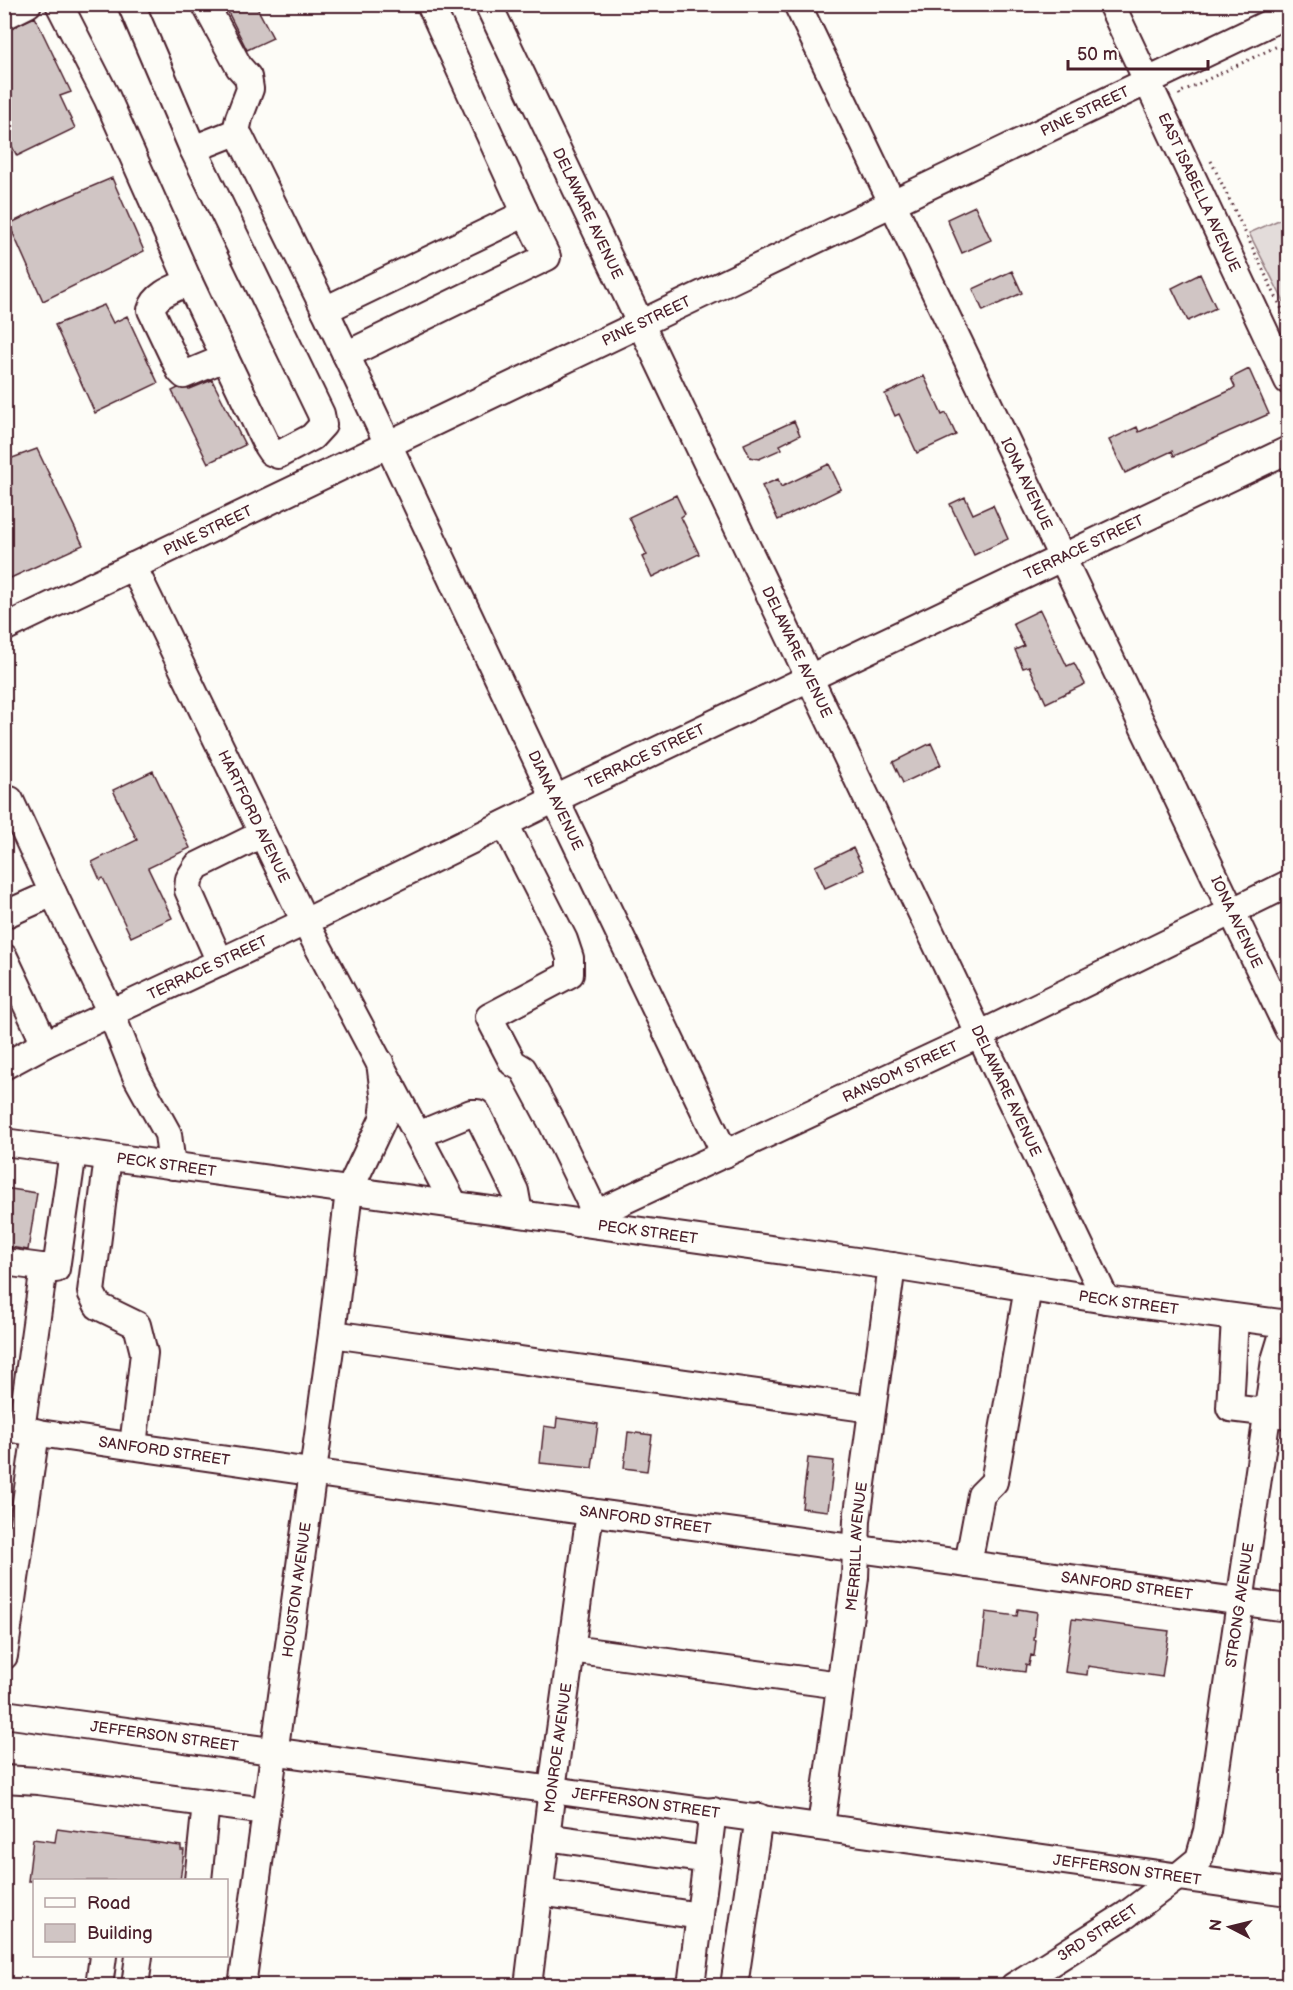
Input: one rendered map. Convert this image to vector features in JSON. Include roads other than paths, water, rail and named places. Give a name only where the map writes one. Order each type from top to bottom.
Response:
[{"type":"street","points":[[4,16],[28,4]]},
{"type":"street","points":[[59,4],[107,98],[225,358],[271,452],[278,455],[312,437],[323,425],[321,414],[193,149],[131,4]]},
{"type":"street","points":[[193,149],[236,132],[250,89],[248,77],[239,67],[205,4]]},
{"type":"street","points":[[346,355],[547,257],[430,4]]},
{"type":"street","name":"DELAWARE AVENUE","points":[[488,4],[1106,1300]]},
{"type":"street","name":"IONA AVENUE","points":[[797,4],[1288,1029]]},
{"type":"street","name":"EAST ISABELLA AVENUE","points":[[1111,4],[1288,381]]},
{"type":"street","name":"PINE STREET","points":[[4,628],[1288,14]]},
{"type":"street","name":"DIANA AVENUE","points":[[236,132],[325,310],[725,1154]]},
{"type":"street","points":[[325,310],[513,220],[524,210]]},
{"type":"street","points":[[189,282],[157,298],[151,310],[184,375],[225,358]]},
{"type":"street","name":"TERRACE STREET","points":[[4,1066],[45,1044],[305,922],[555,799],[1288,450]]},
{"type":"street","name":"HARTFORD AVENUE","points":[[133,566],[305,922],[454,1204]]},
{"type":"street","points":[[10,800],[52,893],[111,1013],[136,1076],[168,1134],[172,1166]]},
{"type":"street","points":[[505,824],[564,940],[570,958],[570,974],[489,1017],[513,1063],[523,1069],[553,1125],[586,1218]]},
{"type":"street","points":[[220,962],[188,891],[189,879],[197,866],[262,834]]},
{"type":"street","name":"RANSOM STREET","points":[[586,1218],[981,1034],[1288,884]]},
{"type":"street","points":[[4,915],[52,893]]},
{"type":"street","points":[[4,957],[45,1044]]},
{"type":"street","name":"HARTFORD AVENUE","points":[[349,1191],[383,1119],[385,1102],[380,1062]]},
{"type":"street","points":[[418,1135],[471,1113],[477,1113],[515,1191],[519,1213]]},
{"type":"street","name":"PECK STREET","points":[[4,1142],[349,1191],[519,1213],[586,1218],[1106,1300],[1288,1324]]},
{"type":"street","points":[[4,1656],[20,1430],[74,1152]]},
{"type":"street","points":[[108,1157],[91,1292],[98,1306],[137,1325],[144,1353],[133,1446]]},
{"type":"street","name":"HOUSTON AVENUE","points":[[242,1986],[332,1335],[349,1191]]},
{"type":"street","points":[[4,1262],[50,1268]]},
{"type":"street","name":"MERRILL AVENUE","points":[[821,1826],[855,1578],[857,1520],[892,1266]]},
{"type":"street","points":[[968,1563],[981,1495],[994,1482],[1028,1288]]},
{"type":"street","points":[[1234,1318],[1230,1408],[1278,1414]]},
{"type":"street","name":"STRONG AVENUE","points":[[1177,1877],[1199,1859],[1207,1831],[1241,1601],[1278,1414],[1275,1360],[1288,1324]]},
{"type":"street","points":[[332,1335],[872,1409]]},
{"type":"street","name":"SANFORD STREET","points":[[20,1430],[590,1512],[1288,1608]]},
{"type":"street","name":"MONROE AVENUE","points":[[528,1986],[590,1512]]},
{"type":"street","points":[[571,1649],[840,1685]]},
{"type":"street","name":"JEFFERSON STREET","points":[[4,1713],[1288,1892]]},
{"type":"street","points":[[4,1779],[38,1781],[266,1811]]},
{"type":"street","points":[[198,1879],[206,1803]]},
{"type":"street","points":[[691,1986],[714,1811]]},
{"type":"street","points":[[734,1986],[759,1817]]},
{"type":"street","points":[[546,1837],[708,1860]]},
{"type":"street","name":"3RD STREET","points":[[1014,1986],[1126,1915],[1177,1877]]},
{"type":"street","points":[[540,1892],[700,1916]]},
{"type":"street","points":[[99,1986],[103,1957]]},
{"type":"street","points":[[135,1986],[140,1957]]}]
